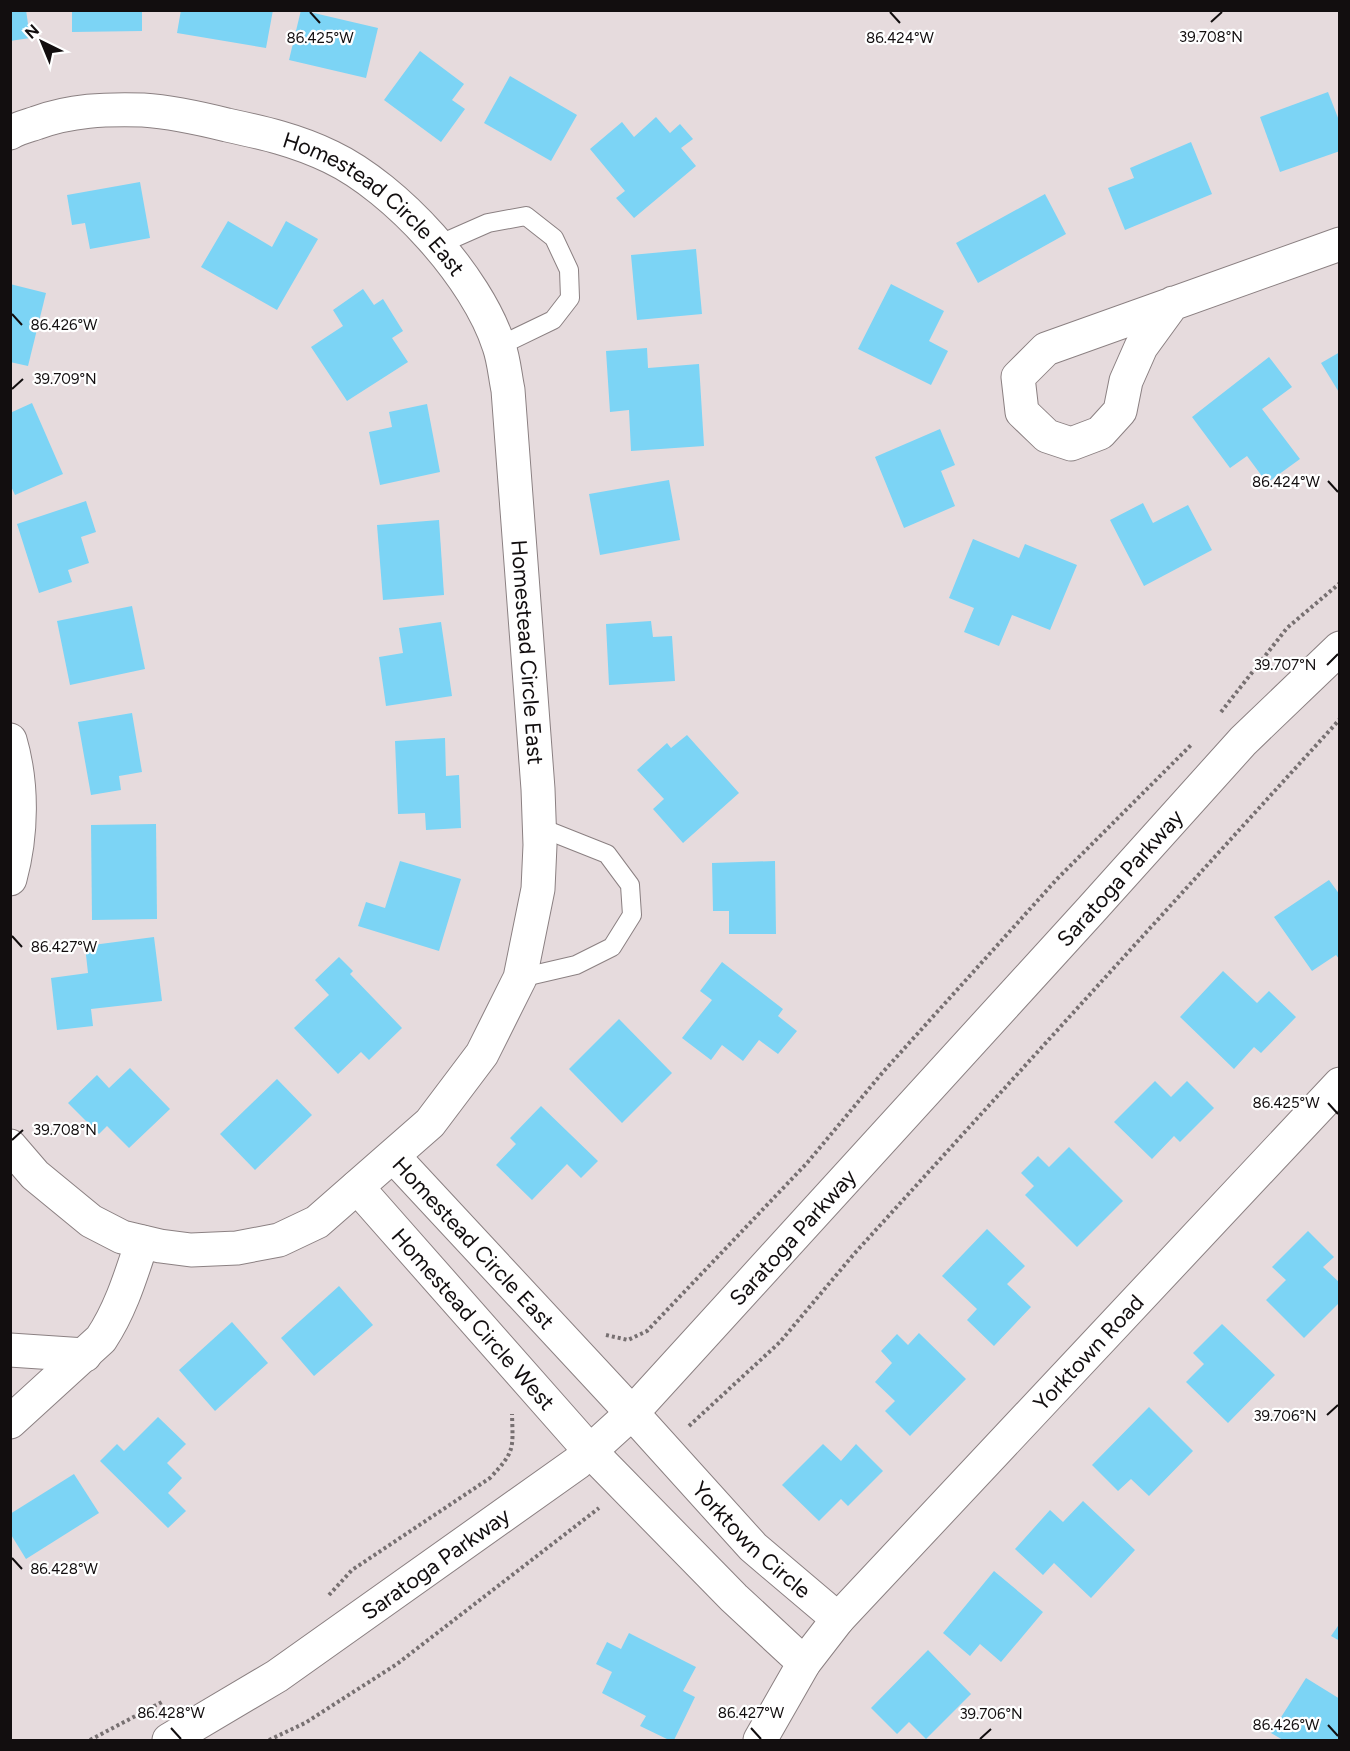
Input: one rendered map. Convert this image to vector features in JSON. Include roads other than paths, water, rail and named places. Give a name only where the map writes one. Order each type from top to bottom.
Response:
[{"type":"street","name":"Homestead Circle East","points":[[10,133],[58,115],[105,109],[168,111],[286,138],[332,158],[366,177],[396,202],[455,265],[480,304],[499,346],[508,390],[538,789],[538,890],[520,978],[482,1054],[430,1124],[394,1157],[632,1413]]},
{"type":"street","points":[[1173,303],[1141,347],[1126,381],[1120,411],[1100,433],[1071,444],[1047,436],[1022,412],[1018,377],[1046,349],[1173,303],[1340,244]]},
{"type":"street","name":"Saratoga Parkway","points":[[170,1740],[277,1676],[577,1463],[632,1413],[1243,741],[1340,648]]},
{"type":"street","points":[[10,740],[18,785],[19,828],[10,879]]},
{"type":"street","name":"Yorktown Road","points":[[838,1619],[1340,1084]]},
{"type":"street","points":[[10,1146],[35,1175],[91,1221],[122,1237],[160,1246],[191,1250],[237,1248],[279,1240],[317,1222],[394,1157]]},
{"type":"street","name":"Homestead Circle West","points":[[357,1187],[590,1451]]},
{"type":"street","points":[[10,1422],[101,1339],[122,1301],[142,1242]]},
{"type":"street","points":[[10,1350],[85,1355]]},
{"type":"street","name":"Yorktown Circle","points":[[632,1413],[753,1547],[838,1619]]},
{"type":"street","points":[[590,1451],[734,1598],[804,1663]]},
{"type":"street","points":[[760,1740],[804,1663],[838,1619]]},
{"type":"lane","points":[[438,245],[488,223],[526,216],[554,238],[569,270],[570,298],[553,320],[499,346]]},
{"type":"lane","points":[[520,978],[576,965],[612,946],[632,915],[630,885],[607,854],[539,827]]}]
